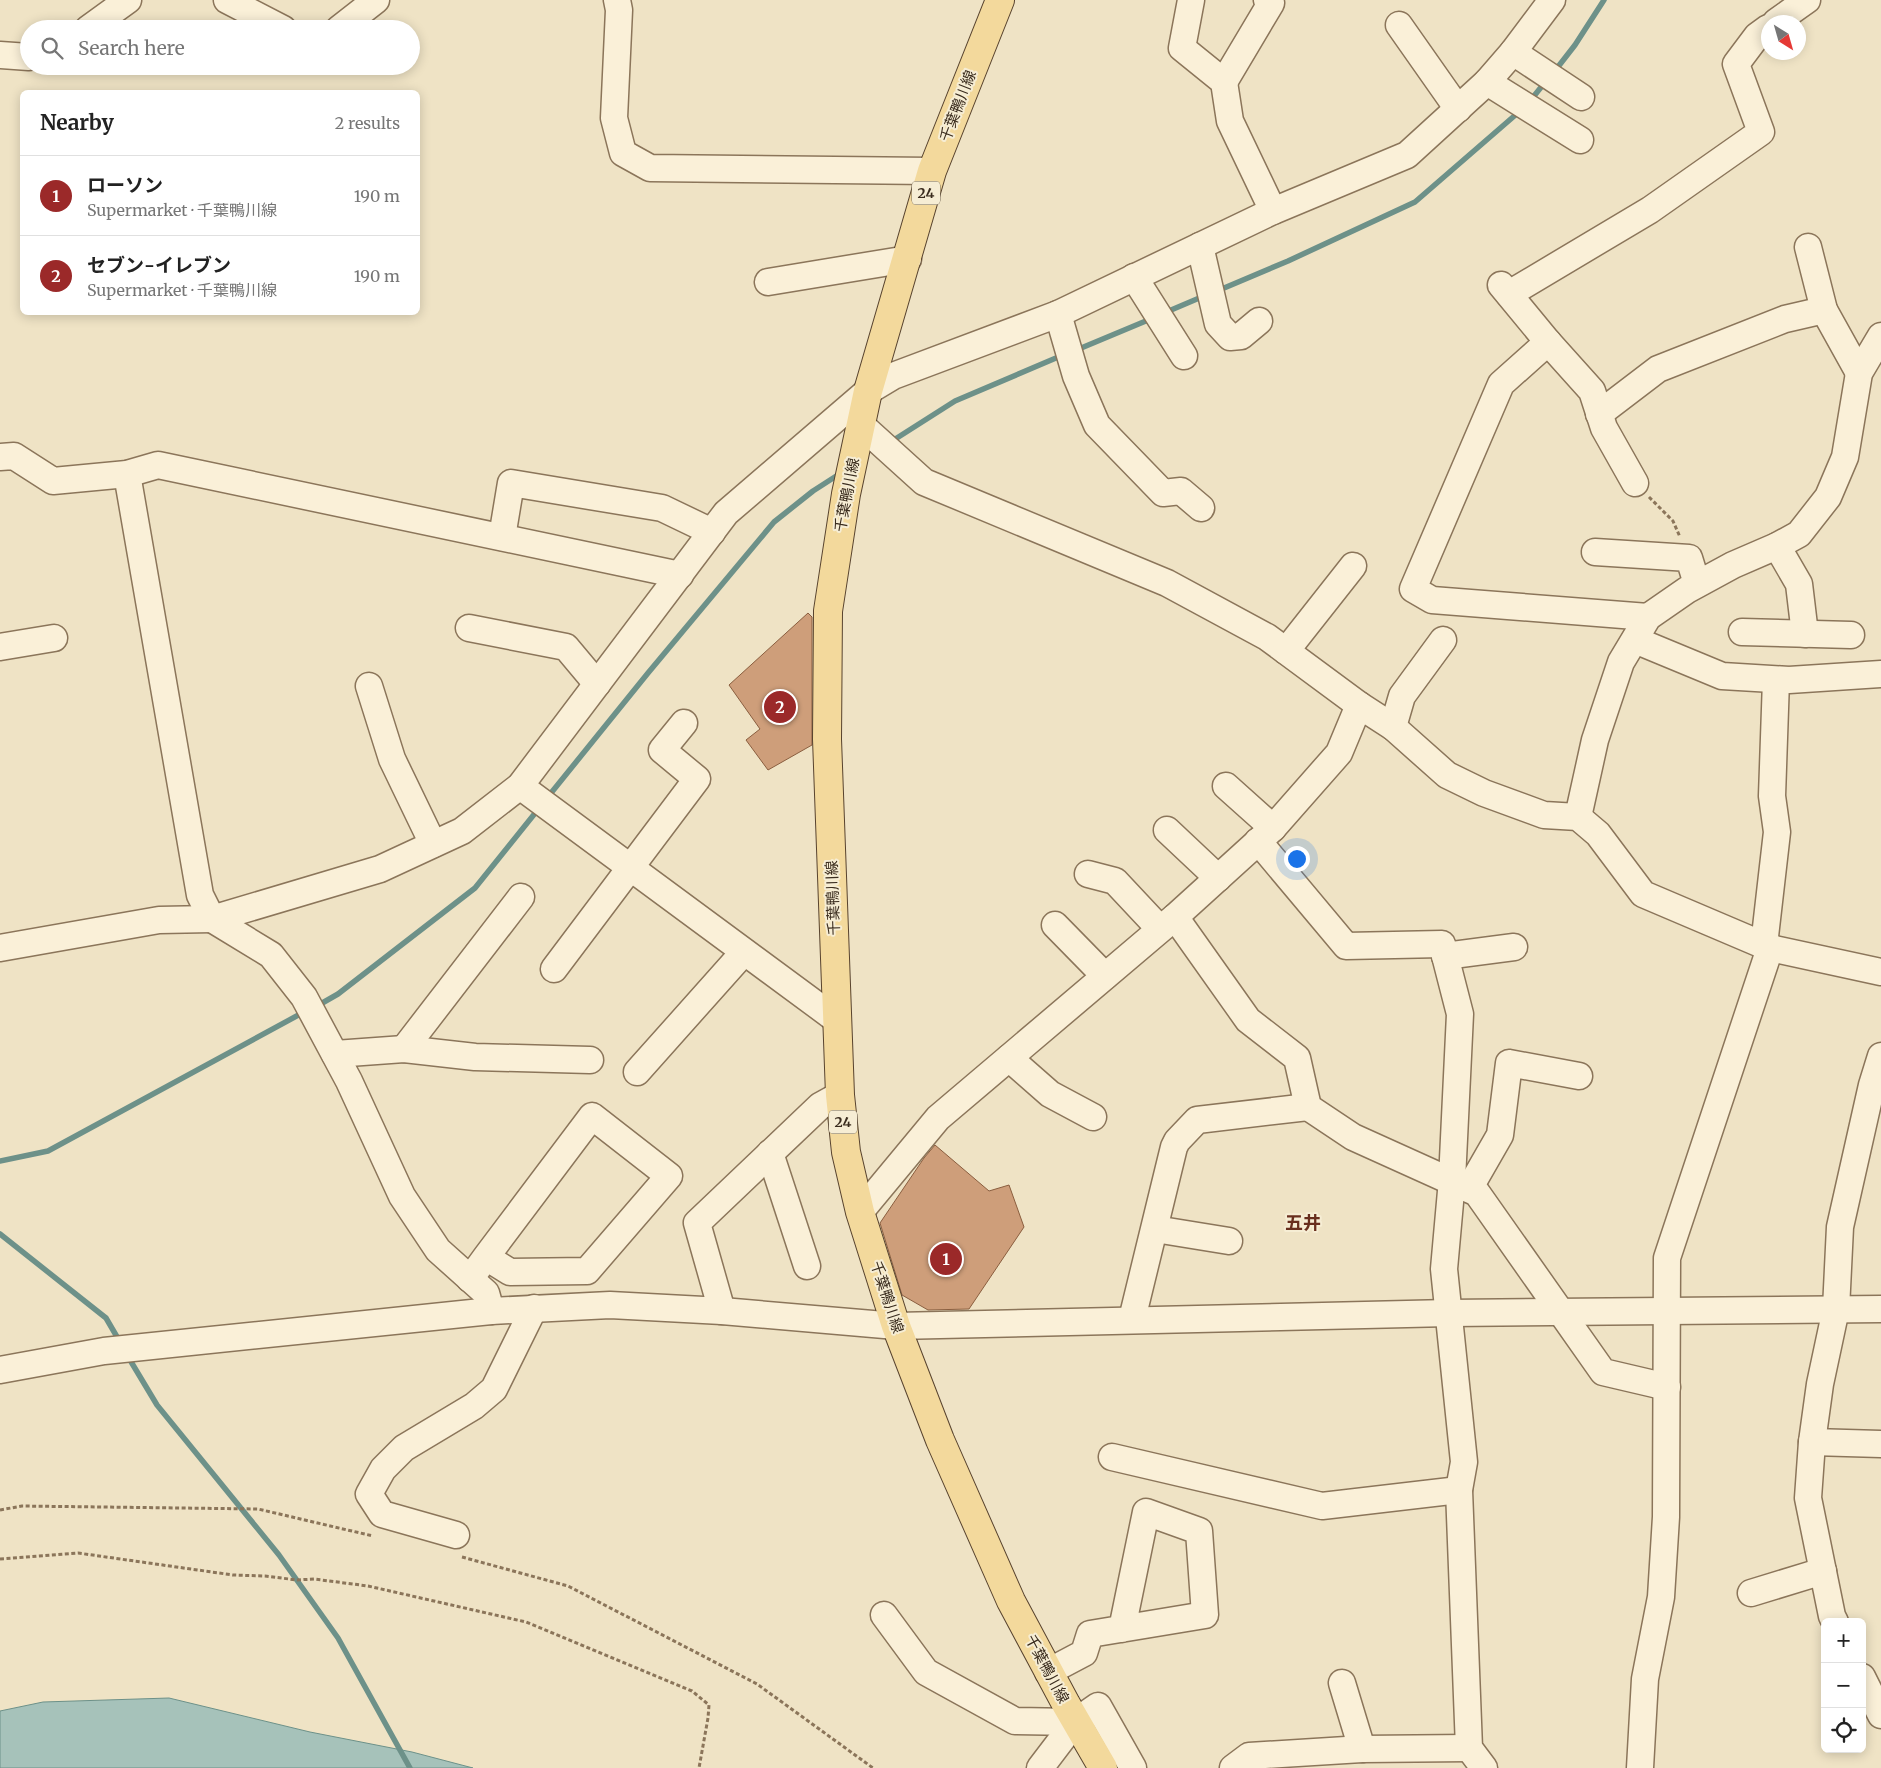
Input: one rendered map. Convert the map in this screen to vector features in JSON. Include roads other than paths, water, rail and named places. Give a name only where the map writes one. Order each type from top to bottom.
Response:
[{"type":"main road","name":"千葉鴨川線","points":[[1000,0],[932,171],[908,259],[868,391],[846,494],[828,611],[827,739],[840,1095],[846,1152],[860,1212],[896,1326],[940,1440],[1011,1601],[1075,1722],[1103,1768]]},
{"type":"street","points":[[100,20],[128,0]]},
{"type":"street","points":[[227,0],[266,20]]},
{"type":"street","points":[[350,20],[376,0]]},
{"type":"street","points":[[617,0],[620,10],[614,118],[623,153],[650,168],[932,171]]},
{"type":"street","points":[[1191,0],[1182,48],[1224,82]]},
{"type":"street","points":[[1266,0],[1271,2],[1224,82],[1230,121],[1272,211]]},
{"type":"street","points":[[0,948],[159,920],[212,919],[380,869],[462,831],[520,786],[726,513],[868,391],[893,376],[1058,314],[1272,211],[1408,155],[1487,82],[1513,52],[1552,0]]},
{"type":"street","points":[[1786,15],[1807,0]]},
{"type":"street","points":[[1399,25],[1458,108]]},
{"type":"street","points":[[1635,483],[1604,428],[1592,391],[1505,290],[1650,210],[1761,132],[1736,64],[1761,34]]},
{"type":"street","points":[[1513,52],[1581,97]]},
{"type":"street","points":[[0,55],[20,56]]},
{"type":"street","points":[[1487,82],[1580,140]]},
{"type":"street","points":[[1200,246],[1218,324],[1230,337],[1241,336],[1260,321]]},
{"type":"street","points":[[1808,247],[1824,310],[1859,373]]},
{"type":"street","points":[[768,282],[908,259]]},
{"type":"street","points":[[1134,277],[1184,356]]},
{"type":"street","points":[[1599,414],[1658,369],[1785,319],[1824,310]]},
{"type":"street","points":[[1058,314],[1076,376],[1097,425],[1163,493],[1181,490],[1201,508]]},
{"type":"street","points":[[1578,817],[1595,740],[1622,662],[1648,616],[1697,584],[1799,534],[1828,497],[1845,456],[1859,373],[1881,336]]},
{"type":"street","points":[[1548,342],[1501,384],[1413,589],[1432,600],[1648,616]]},
{"type":"street","points":[[861,425],[924,482],[1167,583],[1267,637],[1359,705],[1394,727],[1448,775],[1484,793],[1544,815],[1578,817],[1598,834],[1643,894],[1767,947],[1881,972]]},
{"type":"street","points":[[0,457],[14,456],[53,481],[127,474],[158,465],[680,575]]},
{"type":"street","points":[[127,474],[200,896],[212,919],[271,955],[304,997],[349,1081],[402,1196],[438,1250],[486,1293],[491,1311]]},
{"type":"street","points":[[502,537],[511,483],[662,508],[712,532]]},
{"type":"street","points":[[1776,546],[1799,584],[1805,634]]},
{"type":"street","points":[[1595,552],[1690,558],[1697,584]]},
{"type":"street","points":[[1286,651],[1353,566]]},
{"type":"street","points":[[469,628],[566,648],[597,684]]},
{"type":"street","points":[[1742,632],[1851,634]]},
{"type":"street","points":[[0,647],[54,638]]},
{"type":"street","points":[[1394,727],[1402,696],[1443,640]]},
{"type":"street","points":[[1635,640],[1722,676],[1789,680],[1881,674]]},
{"type":"street","points":[[1640,1768],[1645,1679],[1661,1597],[1666,1517],[1667,1258],[1767,947],[1777,832],[1772,796],[1776,680]]},
{"type":"street","points":[[369,686],[392,759],[433,844]]},
{"type":"street","points":[[860,1212],[938,1118],[1168,923],[1265,834],[1339,753],[1359,705]]},
{"type":"street","points":[[554,969],[697,779],[662,750],[684,723]]},
{"type":"street","points":[[520,786],[837,1020]]},
{"type":"street","points":[[1226,786],[1265,834],[1346,946],[1442,944],[1446,956],[1460,1014],[1460,1184],[1444,1269],[1464,1462],[1459,1490],[1476,1758],[1417,1758],[1362,1749],[1280,1761],[1249,1756],[1233,1768]]},
{"type":"street","points":[[1167,830],[1218,878]]},
{"type":"street","points":[[1088,874],[1115,881],[1168,923],[1248,1020],[1297,1058],[1308,1106]]},
{"type":"street","points":[[404,1049],[521,897]]},
{"type":"street","points":[[1055,925],[1105,976]]},
{"type":"street","points":[[1446,956],[1514,947]]},
{"type":"street","points":[[637,1072],[744,952]]},
{"type":"street","points":[[335,1054],[404,1049],[476,1057],[590,1060]]},
{"type":"street","points":[[1833,1618],[1808,1498],[1812,1442],[1820,1384],[1836,1309],[1840,1227],[1872,1085],[1881,1056]]},
{"type":"street","points":[[1009,1058],[1050,1094],[1093,1117]]},
{"type":"street","points":[[1460,1184],[1500,1135],[1509,1064],[1579,1076]]},
{"type":"street","points":[[722,1311],[697,1223],[820,1106],[840,1095]]},
{"type":"street","points":[[1132,1319],[1177,1140],[1197,1120],[1308,1106],[1353,1137],[1477,1192],[1603,1372],[1667,1387]]},
{"type":"street","points":[[470,1279],[486,1257],[592,1116],[669,1176],[587,1271],[510,1272],[486,1257]]},
{"type":"street","points":[[770,1153],[807,1266]]},
{"type":"street","points":[[1155,1229],[1230,1241]]},
{"type":"street","points":[[0,1370],[104,1351],[491,1311],[610,1305],[722,1311],[896,1326],[1450,1313],[1881,1309]]},
{"type":"street","points":[[456,1545],[382,1514],[369,1494],[383,1469],[404,1448],[474,1406],[494,1389],[534,1308]]},
{"type":"street","points":[[1812,1442],[1881,1444]]},
{"type":"street","points":[[1112,1457],[1322,1506],[1459,1490]]},
{"type":"street","points":[[1048,1672],[1084,1653],[1090,1634],[1122,1629],[1205,1615],[1199,1531],[1146,1512],[1122,1629]]},
{"type":"street","points":[[1751,1593],[1823,1572]]},
{"type":"street","points":[[884,1615],[926,1672],[1015,1720],[1075,1722]]},
{"type":"street","points":[[1342,1683],[1362,1749]]},
{"type":"street","points":[[1866,1685],[1881,1715]]},
{"type":"street","points":[[1040,1768],[1075,1722],[1098,1706],[1134,1768]]},
{"type":"water","points":[[169,1698],[310,1732],[412,1752],[473,1768],[0,1768],[0,1711],[43,1702]]},
{"type":"waterway","points":[[1554,72],[1575,45],[1604,0]]},
{"type":"waterway","points":[[1530,101],[1546,81]]},
{"type":"waterway","points":[[1217,291],[1288,261],[1415,202],[1520,111]]},
{"type":"waterway","points":[[1164,313],[1204,296]]},
{"type":"waterway","points":[[1074,351],[1153,318]]},
{"type":"waterway","points":[[889,443],[955,401],[1063,355]]},
{"type":"waterway","points":[[547,798],[774,522],[813,491],[841,473]]},
{"type":"waterway","points":[[317,1006],[338,994],[475,888],[540,807]]},
{"type":"waterway","points":[[0,1161],[48,1151],[304,1012]]},
{"type":"waterway","points":[[0,1234],[106,1318],[120,1342]]},
{"type":"waterway","points":[[127,1355],[157,1405],[279,1555],[338,1638],[410,1768]]},
{"type":"place","name":"セブン-イレブン","points":[[780,707]]},
{"type":"place","name":"ローソン","points":[[946,1259]]},
{"type":"district","name":"五井","points":[[1303,1223]]}]
